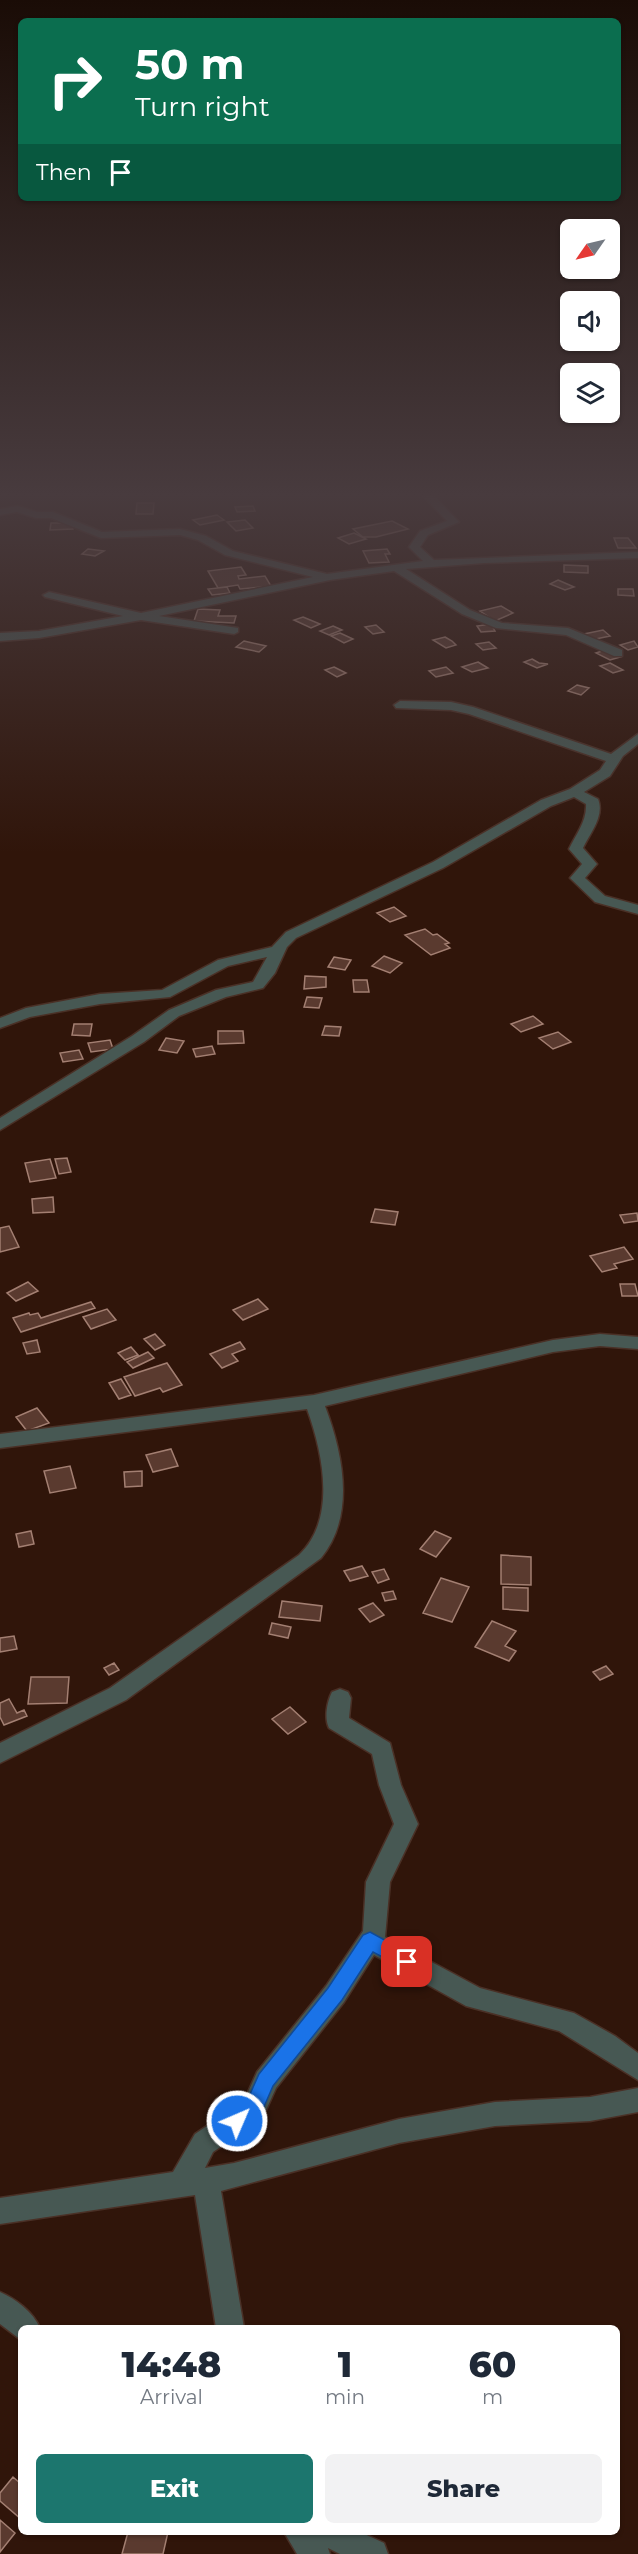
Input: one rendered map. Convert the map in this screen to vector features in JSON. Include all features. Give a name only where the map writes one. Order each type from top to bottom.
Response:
[{"type":"street","points":[[121,614],[145,616],[186,626],[234,630]]},
{"type":"street","points":[[0,637],[20,637],[154,614]]},
{"type":"street","points":[[471,614],[500,626],[568,633],[618,653]]},
{"type":"street","points":[[400,705],[451,706],[482,714],[614,759]]},
{"type":"street","points":[[0,1125],[119,1051],[174,1013],[221,993],[258,985],[270,968],[280,942],[291,934],[438,865],[546,803],[575,792],[605,773],[618,753],[638,738]]},
{"type":"street","points":[[575,792],[593,802],[594,810],[592,822],[583,832],[576,849],[590,864],[577,878],[600,899],[638,910]]},
{"type":"street","points":[[0,1023],[26,1013],[100,999],[165,994],[223,963],[276,951]]},
{"type":"street","points":[[0,1441],[314,1402],[553,1346],[600,1340],[638,1343]]},
{"type":"street","points":[[0,1754],[124,1690],[159,1668],[262,1589],[309,1560],[326,1537],[333,1514],[322,1420],[314,1402]]},
{"type":"street","points":[[229,2325],[193,2182],[204,2143],[253,2110],[266,2080],[335,1994],[370,1941],[375,1933],[378,1882],[406,1824],[390,1785],[382,1749],[337,1722],[340,1698]]},
{"type":"street","points":[[370,1941],[475,1998],[565,2021],[606,2044],[638,2068]]},
{"type":"street","points":[[0,2211],[234,2176],[399,2131],[495,2114],[590,2109],[638,2100]]},
{"type":"street","points":[[0,2306],[22,2325]]},
{"type":"street","points":[[301,2535],[315,2554]]},
{"type":"street","points":[[333,2535],[373,2554]]},
{"type":"building","points":[[196,614],[236,616],[234,623],[194,621]]},
{"type":"building","points":[[485,614],[510,614],[495,621]]},
{"type":"building","points":[[303,617],[320,624],[311,628],[294,620]]},
{"type":"building","points":[[491,624],[495,631],[481,632],[477,626]]},
{"type":"building","points":[[376,625],[384,632],[373,634],[365,627]]},
{"type":"building","points":[[333,626],[342,630],[329,635],[320,631]]},
{"type":"building","points":[[603,630],[610,636],[591,640],[584,634]]},
{"type":"building","points":[[340,633],[353,639],[344,643],[331,636]]},
{"type":"building","points":[[445,637],[456,645],[446,648],[433,640]]},
{"type":"building","points":[[244,641],[266,646],[259,652],[236,647]]},
{"type":"building","points":[[634,641],[638,647],[628,650],[620,645]]},
{"type":"building","points":[[489,642],[496,648],[483,650],[476,644]]},
{"type":"building","points":[[605,650],[620,657],[610,660],[596,653]]},
{"type":"building","points":[[532,659],[548,664],[537,668],[524,662]]},
{"type":"building","points":[[478,662],[488,668],[472,672],[462,667]]},
{"type":"building","points":[[610,663],[623,670],[613,673],[600,666]]},
{"type":"building","points":[[334,667],[346,673],[337,677],[325,670]]},
{"type":"building","points":[[446,667],[453,673],[436,677],[429,671]]},
{"type":"building","points":[[577,685],[589,688],[581,695],[568,691]]},
{"type":"building","points":[[394,907],[406,916],[390,922],[377,913]]},
{"type":"building","points":[[425,929],[449,943],[445,944],[450,948],[431,955],[405,935]]},
{"type":"building","points":[[384,956],[402,963],[390,973],[372,966]]},
{"type":"building","points":[[334,957],[351,960],[345,970],[328,967]]},
{"type":"building","points":[[305,976],[326,977],[326,987],[304,989]]},
{"type":"building","points":[[353,980],[367,980],[369,992],[354,992]]},
{"type":"building","points":[[307,997],[322,998],[319,1008],[304,1007]]},
{"type":"building","points":[[533,1016],[543,1024],[521,1032],[511,1024]]},
{"type":"building","points":[[74,1024],[92,1024],[90,1036],[72,1035]]},
{"type":"building","points":[[325,1026],[341,1027],[339,1036],[322,1035]]},
{"type":"building","points":[[218,1031],[243,1031],[244,1043],[218,1044]]},
{"type":"building","points":[[558,1032],[571,1042],[553,1049],[539,1038]]},
{"type":"building","points":[[166,1038],[184,1041],[177,1053],[159,1050]]},
{"type":"building","points":[[110,1040],[113,1049],[91,1052],[88,1043]]},
{"type":"building","points":[[212,1046],[215,1054],[196,1057],[193,1049]]},
{"type":"building","points":[[79,1050],[83,1059],[63,1062],[60,1053]]},
{"type":"building","points":[[67,1158],[71,1172],[59,1174],[55,1159]]},
{"type":"building","points":[[50,1159],[56,1178],[30,1182],[25,1163]]},
{"type":"building","points":[[53,1197],[54,1212],[33,1213],[32,1199]]},
{"type":"building","points":[[375,1209],[398,1212],[395,1225],[371,1222]]},
{"type":"building","points":[[637,1213],[638,1221],[624,1223],[620,1215]]},
{"type":"building","points":[[9,1226],[19,1247],[0,1252],[0,1228]]},
{"type":"building","points":[[624,1247],[633,1259],[614,1264],[617,1268],[602,1272],[590,1256]]},
{"type":"building","points":[[28,1282],[38,1291],[16,1301],[7,1293]]},
{"type":"building","points":[[620,1284],[635,1284],[638,1296],[622,1296]]},
{"type":"building","points":[[258,1299],[268,1309],[243,1320],[233,1310]]},
{"type":"building","points":[[91,1302],[95,1308],[21,1332],[13,1318],[38,1313],[41,1318]]},
{"type":"building","points":[[107,1309],[116,1320],[91,1329],[83,1317]]},
{"type":"building","points":[[155,1334],[165,1345],[155,1350],[144,1339]]},
{"type":"building","points":[[37,1340],[40,1352],[27,1354],[23,1343]]},
{"type":"building","points":[[240,1342],[245,1349],[232,1354],[238,1361],[222,1368],[210,1354]]},
{"type":"building","points":[[131,1347],[138,1355],[125,1360],[118,1353]]},
{"type":"building","points":[[148,1352],[154,1358],[133,1368],[127,1362]]},
{"type":"building","points":[[167,1363],[182,1385],[163,1392],[160,1388],[135,1396],[124,1377]]},
{"type":"building","points":[[121,1379],[131,1395],[119,1399],[109,1383]]},
{"type":"building","points":[[37,1408],[49,1423],[27,1431],[16,1417]]},
{"type":"building","points":[[171,1449],[178,1466],[153,1472],[146,1455]]},
{"type":"building","points":[[70,1466],[76,1488],[50,1493],[44,1471]]},
{"type":"building","points":[[142,1471],[142,1486],[125,1487],[124,1472]]},
{"type":"building","points":[[31,1531],[34,1544],[19,1547],[16,1534]]},
{"type":"building","points":[[435,1531],[451,1538],[436,1557],[420,1549]]},
{"type":"building","points":[[501,1555],[531,1557],[531,1585],[501,1584]]},
{"type":"building","points":[[362,1566],[368,1576],[350,1581],[344,1571]]},
{"type":"building","points":[[384,1569],[389,1579],[378,1583],[372,1572]]},
{"type":"building","points":[[441,1578],[469,1587],[452,1622],[423,1613]]},
{"type":"building","points":[[503,1587],[528,1588],[528,1611],[503,1609]]},
{"type":"building","points":[[393,1591],[396,1599],[385,1601],[382,1593]]},
{"type":"building","points":[[282,1601],[322,1606],[320,1621],[279,1617]]},
{"type":"building","points":[[373,1603],[384,1615],[370,1622],[359,1609]]},
{"type":"building","points":[[492,1621],[516,1631],[505,1646],[516,1651],[509,1661],[475,1647]]},
{"type":"building","points":[[272,1623],[291,1627],[288,1638],[269,1634]]},
{"type":"building","points":[[14,1636],[17,1649],[0,1652],[0,1638]]},
{"type":"building","points":[[114,1663],[119,1670],[109,1675],[104,1668]]},
{"type":"building","points":[[606,1666],[613,1674],[600,1680],[593,1672]]},
{"type":"building","points":[[31,1677],[69,1677],[67,1703],[28,1704]]},
{"type":"building","points":[[9,1699],[17,1713],[24,1710],[27,1716],[4,1725],[0,1717],[0,1703]]},
{"type":"building","points":[[290,1707],[306,1722],[288,1734],[272,1719]]},
{"type":"building","points":[[13,2477],[18,2481],[18,2516],[0,2501],[0,2493]]},
{"type":"building","points":[[0,2520],[15,2533],[0,2552]]},
{"type":"building","points":[[127,2535],[167,2535],[163,2554],[122,2554]]},
{"type":"route","points":[[237,2121],[253,2110],[266,2080],[335,1994],[370,1941],[407,1962]]}]
